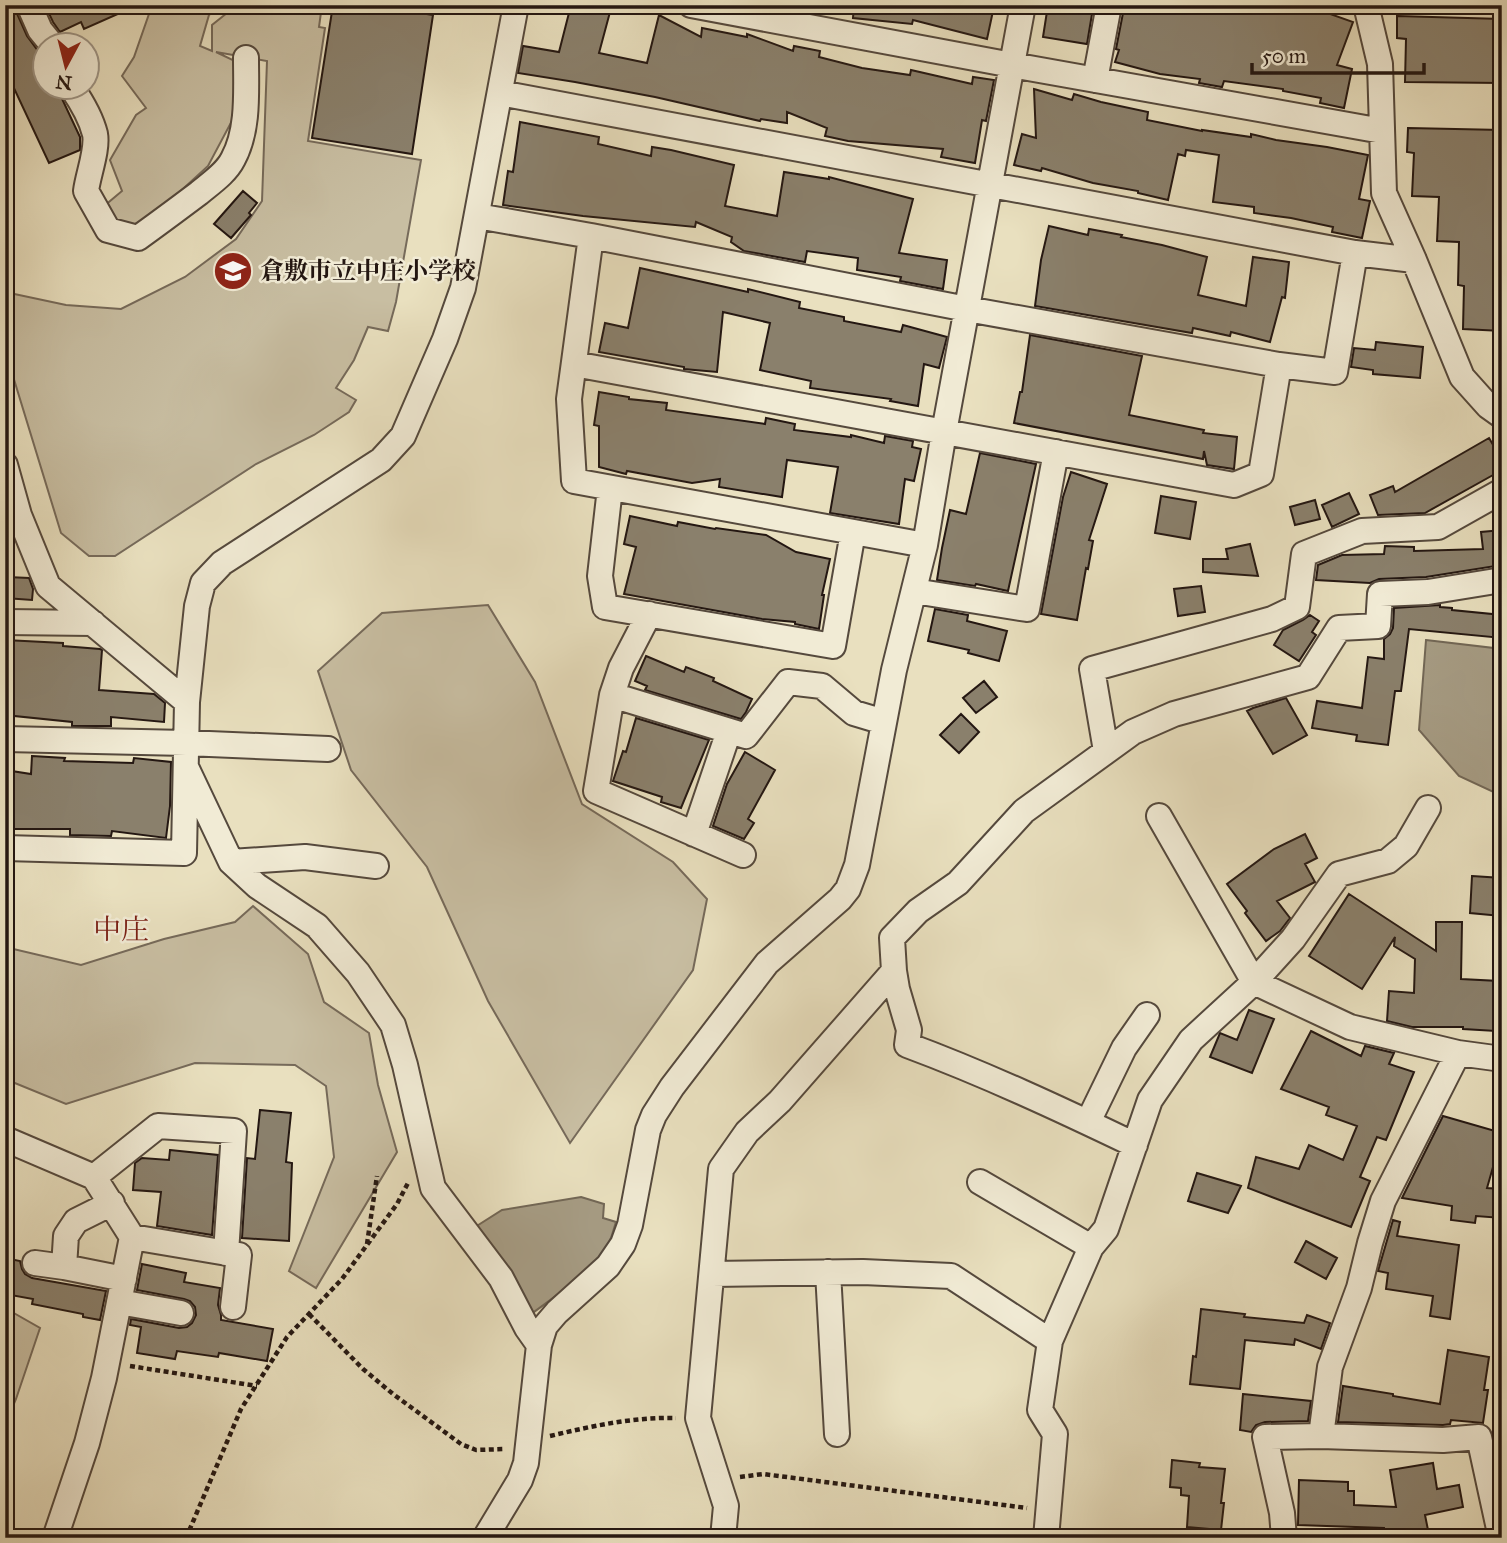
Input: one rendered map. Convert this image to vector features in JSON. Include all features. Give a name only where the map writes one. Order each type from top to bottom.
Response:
[{"type":"street","points":[[29,5],[42,32]]},
{"type":"street","points":[[5,848],[184,853],[187,702],[197,607],[204,583],[222,564],[381,460],[403,436],[463,288],[516,5]]},
{"type":"street","points":[[691,5],[1382,131]]},
{"type":"street","points":[[485,1538],[520,1480],[526,1463],[538,1345],[545,1326],[608,1266],[623,1244],[630,1225],[648,1130],[654,1115],[672,1087],[767,963],[840,899],[848,889],[857,865],[894,670],[925,545],[1023,5]]},
{"type":"street","points":[[1095,80],[1109,5]]},
{"type":"street","points":[[1366,5],[1380,64],[1384,193],[1462,377],[1488,406],[1502,416]]},
{"type":"street","points":[[81,102],[95,135],[86,191],[108,230],[138,238],[219,177],[233,160],[243,132],[246,58]]},
{"type":"street","points":[[500,93],[1355,253],[1414,260]]},
{"type":"street","points":[[477,216],[967,309],[1279,365],[1335,372],[1355,253]]},
{"type":"street","points":[[591,236],[569,399],[574,481],[925,545]]},
{"type":"street","points":[[574,364],[1234,485],[1261,474],[1279,365]]},
{"type":"street","points":[[914,591],[1027,609],[1056,452]]},
{"type":"street","points":[[5,465],[12,515],[48,586],[187,702]]},
{"type":"street","points":[[610,488],[600,576],[605,607],[833,646],[853,532]]},
{"type":"street","points":[[1105,751],[1092,669],[1272,619],[1297,607],[1304,554],[1362,531],[1438,527],[1502,491]]},
{"type":"street","points":[[1135,1145],[1000,1082],[907,1045],[909,1030],[897,989],[892,938],[918,911],[958,883],[1024,811],[1133,732],[1174,714],[1308,677],[1339,628],[1378,626],[1380,594],[1428,592],[1502,580]]},
{"type":"street","points":[[649,614],[621,668],[612,695],[596,791],[743,855]]},
{"type":"street","points":[[5,622],[93,623]]},
{"type":"street","points":[[612,695],[746,736],[788,682],[822,686],[854,712],[884,722]]},
{"type":"street","points":[[694,834],[729,730]]},
{"type":"street","points":[[5,739],[186,755],[328,748]]},
{"type":"street","points":[[186,755],[231,862],[257,886],[317,926],[358,973],[393,1025],[405,1065],[433,1188],[501,1278],[538,1345]]},
{"type":"street","points":[[1046,1538],[1055,1434],[1040,1410],[1050,1341],[1091,1247],[1107,1229],[1150,1100],[1191,1040],[1254,982],[1293,939],[1339,874],[1388,861],[1406,846],[1427,807]]},
{"type":"street","points":[[1159,816],[1254,982],[1350,1027],[1458,1053],[1502,1059]]},
{"type":"street","points":[[231,862],[305,858],[376,866]]},
{"type":"street","points":[[723,1538],[726,1506],[698,1418],[722,1169],[747,1132],[780,1101],[894,971]]},
{"type":"street","points":[[1088,1122],[1124,1048],[1147,1016]]},
{"type":"street","points":[[1321,1436],[1330,1367],[1359,1288],[1383,1201],[1458,1053]]},
{"type":"street","points":[[94,1177],[158,1126],[234,1132],[226,1253]]},
{"type":"street","points":[[5,1139],[94,1177],[132,1237],[107,1362],[87,1443],[55,1538]]},
{"type":"street","points":[[980,1182],[1091,1247]]},
{"type":"street","points":[[64,1267],[66,1236],[76,1221],[112,1203]]},
{"type":"street","points":[[132,1237],[239,1255],[233,1307]]},
{"type":"street","points":[[35,1263],[64,1267],[181,1313]]},
{"type":"street","points":[[828,1272],[837,1434]]},
{"type":"street","points":[[712,1273],[863,1272],[951,1276],[1050,1341]]},
{"type":"street","points":[[1284,1538],[1282,1513],[1265,1437],[1443,1440],[1479,1437],[1501,1538]]},
{"type":"path","points":[[367,1245],[377,1176]]},
{"type":"path","points":[[186,1538],[241,1409],[287,1337],[342,1279],[397,1204],[408,1182]]},
{"type":"path","points":[[309,1314],[383,1386],[461,1444],[476,1450],[504,1449],[618,1421],[650,1417],[698,1418]]},
{"type":"path","points":[[107,1362],[257,1386]]},
{"type":"path","points":[[718,1481],[763,1474],[1048,1511]]},
{"type":"shaded area","name":"倉敷市立中庄小学校","points":[[166,5],[224,5],[209,15],[200,46],[212,51],[212,25],[237,5],[322,5],[319,27],[325,28],[308,141],[421,160],[396,302],[388,331],[368,327],[354,360],[336,388],[356,400],[349,412],[314,435],[256,464],[115,556],[89,556],[61,533],[5,350],[5,292],[66,305],[121,309],[185,277],[236,239],[262,201],[267,61],[216,52],[237,62],[234,117],[208,166],[138,230],[117,226],[103,207],[122,191],[110,160],[136,115],[146,108],[122,76],[134,57],[149,14]]},
{"type":"shaded area","points":[[488,605],[535,682],[582,804],[673,862],[707,899],[693,970],[570,1143],[488,1001],[427,867],[351,770],[318,671],[382,613]]},
{"type":"shaded area","points":[[1426,640],[1502,649],[1502,796],[1459,776],[1419,730]]},
{"type":"shaded area","points":[[253,906],[308,954],[324,1002],[369,1033],[378,1085],[397,1152],[316,1288],[289,1271],[334,1157],[326,1086],[295,1065],[195,1063],[66,1104],[5,1079],[5,947],[81,965],[164,939],[235,922]]},
{"type":"shaded area","points":[[581,1197],[604,1204],[603,1218],[616,1222],[609,1243],[583,1274],[527,1317],[472,1229],[502,1210]]},
{"type":"shaded area","points":[[5,1308],[40,1328],[5,1425]]},
{"type":"building","points":[[45,5],[138,5],[84,29],[81,22],[60,32]]},
{"type":"building","points":[[333,5],[370,5],[433,15],[412,154],[312,138]]},
{"type":"building","points":[[571,5],[610,12],[599,53],[647,63],[659,15],[701,37],[702,28],[747,37],[747,34],[793,51],[794,46],[820,51],[819,57],[862,68],[910,75],[911,70],[972,84],[973,77],[994,80],[986,121],[982,120],[975,163],[941,157],[943,149],[848,141],[825,136],[827,128],[787,112],[787,123],[760,121],[655,97],[518,73],[523,46],[559,52]]},
{"type":"building","points":[[854,5],[969,5],[993,11],[987,39],[913,20],[912,24],[853,18]]},
{"type":"building","points":[[1048,5],[1093,8],[1087,44],[1043,37]]},
{"type":"building","points":[[1126,5],[1305,5],[1353,22],[1337,65],[1352,69],[1344,108],[1320,103],[1321,98],[1283,89],[1224,81],[1222,87],[1199,83],[1200,79],[1160,74],[1115,62]]},
{"type":"building","points":[[15,9],[32,43],[32,102],[64,102],[80,137],[80,150],[49,163],[5,69],[5,14]]},
{"type":"building","points":[[1397,16],[1502,19],[1502,83],[1405,82],[1406,39],[1397,38]]},
{"type":"building","points":[[1034,89],[1072,100],[1074,94],[1148,112],[1147,120],[1202,131],[1251,137],[1251,134],[1368,155],[1359,199],[1370,201],[1362,238],[1332,232],[1333,227],[1254,213],[1254,207],[1213,202],[1219,155],[1186,150],[1185,156],[1178,154],[1168,200],[1042,168],[1041,171],[1014,165],[1022,134],[1036,138]]},
{"type":"building","points":[[520,122],[599,137],[598,144],[651,156],[652,147],[734,165],[725,206],[777,216],[784,172],[829,177],[913,199],[899,253],[947,260],[943,289],[900,281],[901,277],[857,270],[858,258],[807,251],[805,262],[744,251],[731,242],[732,237],[696,222],[695,227],[503,205],[508,171],[513,172]]},
{"type":"building","points":[[1408,128],[1502,130],[1502,331],[1463,329],[1464,286],[1458,285],[1459,242],[1437,241],[1439,197],[1412,196],[1414,153],[1407,152]]},
{"type":"building","points":[[243,191],[257,203],[249,213],[251,215],[231,238],[214,224]]},
{"type":"building","points":[[1049,226],[1088,235],[1089,229],[1122,235],[1121,237],[1207,257],[1198,295],[1246,306],[1253,257],[1289,262],[1285,298],[1282,297],[1270,342],[1231,332],[1230,336],[1193,328],[1192,333],[1035,306]]},
{"type":"building","points":[[640,268],[800,302],[799,308],[844,317],[844,321],[901,332],[903,325],[947,337],[939,368],[924,364],[918,406],[890,401],[891,399],[810,388],[811,381],[760,370],[770,323],[723,312],[717,372],[684,369],[599,352],[605,323],[628,328]]},
{"type":"building","points":[[1030,335],[1142,356],[1129,415],[1204,430],[1203,433],[1237,437],[1234,469],[1207,465],[1204,451],[1203,459],[1014,423],[1022,392]]},
{"type":"building","points":[[1376,342],[1423,347],[1420,378],[1373,374],[1373,370],[1351,367],[1354,348],[1375,350]]},
{"type":"building","points":[[599,392],[629,399],[667,403],[666,410],[765,424],[766,418],[795,424],[794,430],[851,435],[884,443],[885,436],[913,441],[912,447],[921,449],[914,481],[905,479],[899,524],[830,513],[838,467],[787,460],[782,497],[719,487],[720,479],[692,483],[627,471],[626,474],[599,467],[599,426],[594,425]]},
{"type":"building","points":[[1489,438],[1502,460],[1502,470],[1425,513],[1378,515],[1370,495],[1393,486],[1395,492]]},
{"type":"building","points":[[980,453],[1036,464],[1008,591],[937,580],[950,510],[966,514]]},
{"type":"building","points":[[1071,472],[1107,484],[1089,540],[1093,541],[1077,620],[1041,614],[1063,497]]},
{"type":"building","points":[[1349,493],[1359,514],[1332,527],[1322,505]]},
{"type":"building","points":[[1161,496],[1196,502],[1190,539],[1155,533]]},
{"type":"building","points":[[1315,500],[1320,519],[1295,525],[1290,507]]},
{"type":"building","points":[[630,516],[677,526],[678,522],[766,535],[796,552],[830,559],[822,595],[819,629],[795,622],[762,619],[624,594],[636,547],[624,544]]},
{"type":"building","points":[[1502,530],[1502,565],[1426,577],[1379,579],[1370,583],[1316,580],[1318,565],[1342,555],[1384,554],[1385,546],[1414,547],[1414,551],[1483,549],[1481,532]]},
{"type":"building","points":[[1250,544],[1258,576],[1203,572],[1203,559],[1228,559],[1226,549]]},
{"type":"building","points":[[7,577],[29,578],[33,589],[32,600],[5,598]]},
{"type":"building","points":[[1201,586],[1205,612],[1178,616],[1174,589]]},
{"type":"building","points":[[1440,605],[1452,610],[1502,615],[1502,638],[1409,629],[1401,691],[1395,691],[1388,745],[1356,741],[1357,735],[1312,728],[1317,701],[1362,708],[1368,657],[1384,659],[1384,639],[1393,628],[1394,608]]},
{"type":"building","points":[[935,609],[968,615],[967,621],[1007,631],[999,661],[968,653],[969,650],[928,641]]},
{"type":"building","points":[[1310,615],[1319,621],[1312,632],[1316,635],[1299,661],[1274,645],[1283,630]]},
{"type":"building","points":[[5,640],[63,643],[63,646],[102,650],[99,690],[154,694],[165,703],[164,722],[111,717],[111,726],[72,726],[72,722],[5,715]]},
{"type":"building","points":[[646,656],[684,672],[686,667],[714,678],[713,681],[752,699],[746,712],[741,719],[645,690],[647,686],[635,681]]},
{"type":"building","points":[[984,681],[997,697],[976,713],[963,698]]},
{"type":"building","points":[[1286,698],[1307,735],[1273,754],[1247,711]]},
{"type":"building","points":[[961,714],[979,732],[959,753],[940,735]]},
{"type":"building","points":[[636,718],[709,740],[681,808],[661,802],[662,797],[613,781],[623,751],[626,752]]},
{"type":"building","points":[[745,752],[775,770],[748,819],[754,823],[744,839],[713,826],[727,784]]},
{"type":"building","points":[[32,756],[65,758],[64,761],[133,763],[134,758],[171,762],[166,838],[112,831],[111,836],[70,835],[70,829],[5,829],[5,770],[31,774]]},
{"type":"building","points":[[1305,834],[1317,858],[1305,864],[1315,882],[1277,901],[1290,918],[1280,931],[1266,941],[1227,884],[1274,849]]},
{"type":"building","points":[[1472,876],[1502,878],[1501,916],[1470,913]]},
{"type":"building","points":[[1349,894],[1436,951],[1436,922],[1462,922],[1461,979],[1499,981],[1496,1031],[1463,1027],[1412,1027],[1387,1021],[1389,991],[1414,993],[1415,959],[1394,946],[1395,937],[1362,989],[1309,956]]},
{"type":"building","points":[[1249,1010],[1274,1019],[1252,1073],[1210,1057],[1220,1033],[1237,1040]]},
{"type":"building","points":[[1311,1031],[1361,1056],[1365,1046],[1394,1053],[1389,1064],[1414,1072],[1386,1140],[1377,1137],[1360,1177],[1370,1181],[1351,1227],[1248,1188],[1256,1157],[1299,1169],[1309,1145],[1343,1160],[1357,1126],[1326,1115],[1329,1107],[1281,1089]]},
{"type":"building","points":[[260,1110],[291,1113],[286,1162],[292,1163],[289,1241],[242,1238],[247,1158],[255,1159]]},
{"type":"building","points":[[1443,1116],[1502,1133],[1502,1153],[1497,1153],[1487,1188],[1502,1189],[1502,1218],[1476,1216],[1475,1223],[1451,1220],[1452,1206],[1402,1198]]},
{"type":"building","points":[[170,1150],[218,1155],[212,1235],[157,1226],[161,1192],[133,1190],[135,1163],[142,1158],[169,1160]]},
{"type":"building","points":[[1197,1173],[1241,1186],[1228,1213],[1188,1201]]},
{"type":"building","points":[[1393,1220],[1400,1222],[1397,1236],[1459,1245],[1450,1319],[1430,1316],[1433,1296],[1386,1289],[1388,1273],[1378,1271]]},
{"type":"building","points":[[1306,1241],[1337,1258],[1326,1279],[1295,1262]]},
{"type":"building","points":[[5,1258],[20,1261],[25,1274],[32,1278],[106,1291],[100,1320],[32,1304],[33,1299],[5,1294]]},
{"type":"building","points":[[142,1264],[186,1273],[184,1282],[220,1288],[218,1305],[221,1320],[273,1329],[267,1361],[219,1353],[218,1357],[177,1351],[175,1359],[137,1353],[141,1327],[130,1325],[131,1319],[179,1328],[187,1327],[196,1315],[195,1307],[190,1301],[137,1290]]},
{"type":"building","points":[[1201,1309],[1245,1314],[1244,1317],[1304,1323],[1307,1315],[1330,1323],[1321,1349],[1295,1339],[1294,1345],[1245,1340],[1240,1389],[1190,1384]]},
{"type":"building","points":[[1448,1350],[1489,1357],[1483,1423],[1451,1420],[1450,1424],[1443,1425],[1338,1422],[1343,1386],[1440,1404]]},
{"type":"building","points":[[1243,1394],[1311,1401],[1308,1421],[1265,1422],[1256,1425],[1251,1432],[1240,1430]]},
{"type":"building","points":[[1172,1460],[1200,1463],[1199,1467],[1225,1469],[1221,1530],[1187,1527],[1189,1496],[1181,1495],[1181,1488],[1170,1487]]},
{"type":"building","points":[[1433,1463],[1437,1489],[1459,1485],[1463,1507],[1425,1515],[1428,1530],[1385,1538],[1384,1528],[1298,1525],[1299,1480],[1348,1482],[1348,1491],[1354,1491],[1354,1505],[1396,1507],[1390,1470]]},
{"type":"place","name":"倉敷市立中庄小学校","points":[[233,271]]},
{"type":"district","name":"中庄","points":[[121,929]]}]
